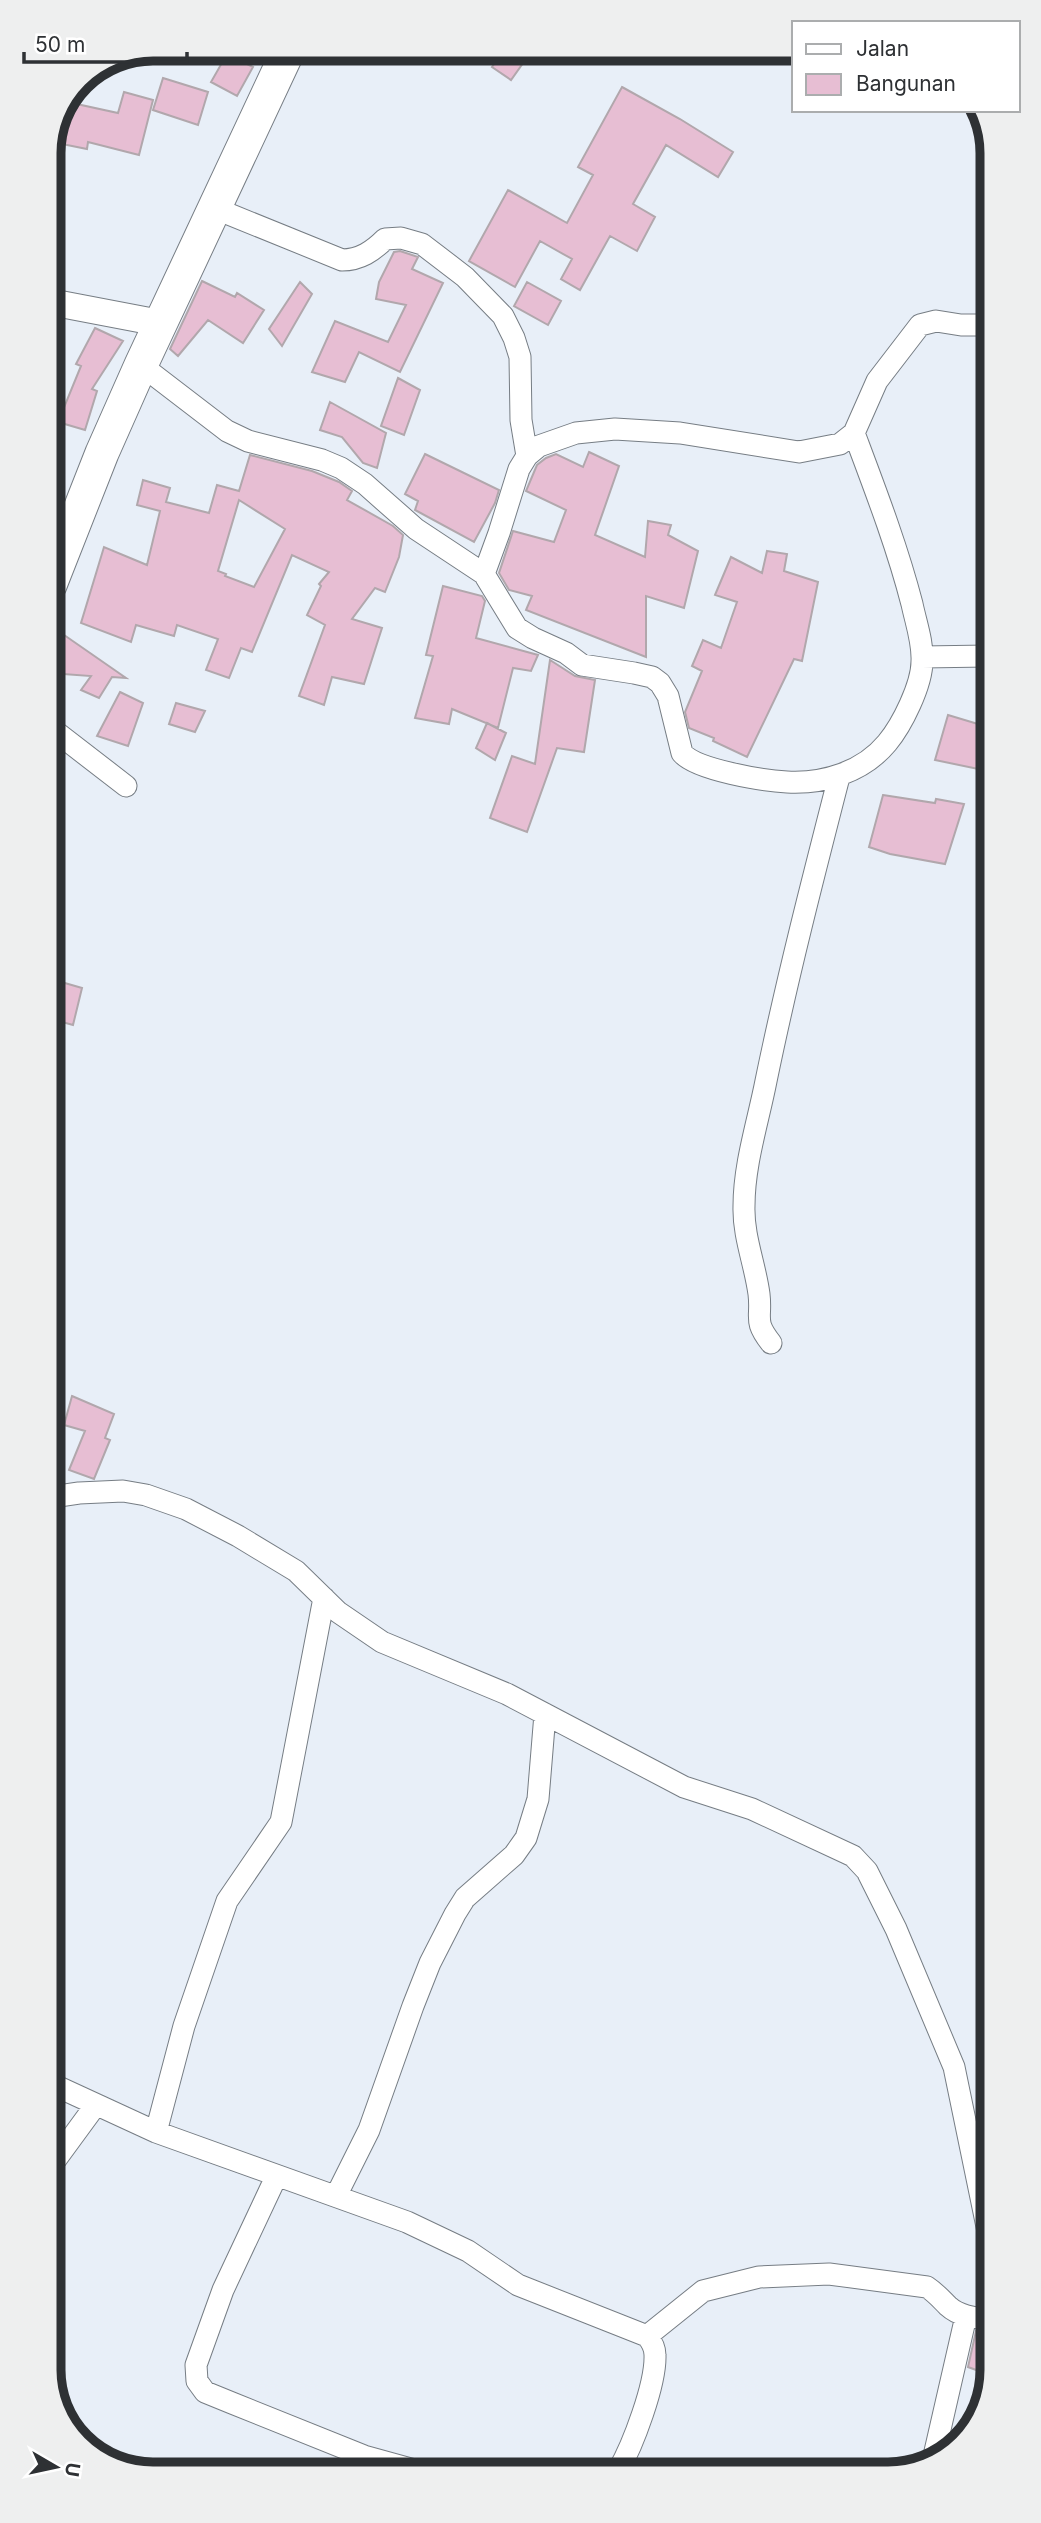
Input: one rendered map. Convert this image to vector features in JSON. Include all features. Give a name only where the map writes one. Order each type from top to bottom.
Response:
[{"type":"main road","points":[[61,556],[141,365],[283,61]]},
{"type":"street","points":[[214,208],[342,260],[356,260],[385,239],[401,238],[422,244],[452,266],[503,316],[514,338],[520,358],[521,420],[527,456]]},
{"type":"street","points":[[61,304],[160,323]]},
{"type":"street","points":[[484,574],[519,469],[527,456],[539,446],[554,439],[594,430],[653,430],[799,452],[840,444],[854,433],[877,381],[920,325],[936,321],[980,325]]},
{"type":"street","points":[[141,365],[227,431],[248,441],[291,451],[341,468],[365,484],[415,529],[484,574],[517,628],[533,638],[566,653],[582,664],[652,677],[668,695],[682,753],[688,760],[765,781],[804,783],[839,776],[876,756],[894,735],[920,675],[920,639],[906,584],[854,433]]},
{"type":"street","points":[[922,657],[980,656]]},
{"type":"street","points":[[61,736],[126,786]]},
{"type":"street","points":[[771,1343],[761,1331],[757,1317],[760,1297],[744,1226],[743,1203],[749,1160],[783,1002],[839,776]]},
{"type":"street","points":[[61,1496],[123,1492],[166,1501],[238,1536],[296,1571],[338,1612],[382,1642],[472,1678],[684,1787],[752,1809],[853,1856],[867,1871],[896,1929],[954,2067],[980,2193]]},
{"type":"street","points":[[156,2132],[184,2026],[227,1901],[281,1822],[324,1598]]},
{"type":"street","points":[[335,2196],[369,2130],[422,1984],[455,1914],[465,1898],[514,1855],[526,1838],[538,1799],[545,1714]]},
{"type":"street","points":[[61,2089],[156,2132],[407,2222],[468,2251],[518,2285],[647,2336],[653,2344],[656,2356],[648,2394],[623,2462]]},
{"type":"street","points":[[61,2152],[95,2106]]},
{"type":"street","points":[[276,2177],[223,2290],[196,2364],[197,2381],[205,2392],[364,2456],[386,2462]]},
{"type":"street","points":[[647,2336],[703,2291],[760,2277],[829,2274],[927,2287],[938,2294],[950,2308],[966,2316],[980,2318]]},
{"type":"street","points":[[936,2448],[966,2316]]},
{"type":"building","points":[[223,61],[241,61],[253,67],[237,96],[211,82]]},
{"type":"building","points":[[496,61],[524,61],[511,80],[492,67]]},
{"type":"building","points":[[163,78],[208,92],[198,125],[153,110]]},
{"type":"building","points":[[622,87],[733,152],[718,177],[666,145],[633,204],[655,217],[637,251],[610,236],[580,290],[561,279],[572,259],[540,241],[515,287],[469,261],[508,190],[567,223],[593,175],[578,167]]},
{"type":"building","points":[[124,92],[153,100],[139,155],[88,142],[87,149],[62,144],[69,117],[76,104],[118,113]]},
{"type":"building","points":[[400,251],[418,257],[412,269],[443,283],[400,372],[359,352],[345,382],[312,372],[335,321],[388,342],[406,305],[376,299],[379,282],[394,252]]},
{"type":"building","points":[[202,281],[235,297],[237,293],[264,310],[243,343],[208,320],[178,356],[170,349]]},
{"type":"building","points":[[300,282],[312,294],[282,346],[269,329]]},
{"type":"building","points":[[527,282],[561,301],[548,325],[514,306]]},
{"type":"building","points":[[95,328],[123,341],[92,389],[97,391],[85,430],[61,423],[61,415],[81,366],[76,364]]},
{"type":"building","points":[[398,378],[420,390],[404,435],[381,426]]},
{"type":"building","points":[[330,402],[386,433],[377,468],[363,463],[342,437],[320,430]]},
{"type":"building","points":[[589,452],[619,466],[595,535],[645,557],[648,521],[671,525],[668,535],[698,551],[684,608],[646,596],[646,657],[526,610],[532,596],[509,590],[499,573],[513,531],[554,542],[566,510],[526,491],[537,465],[556,454],[583,467]]},
{"type":"building","points":[[425,454],[499,490],[474,542],[415,510],[418,501],[405,494]]},
{"type":"building","points":[[250,455],[312,471],[339,482],[352,491],[347,500],[393,526],[403,535],[399,557],[385,592],[375,588],[352,619],[382,628],[364,684],[332,677],[324,705],[299,696],[325,625],[307,615],[321,586],[319,584],[329,572],[292,555],[252,652],[241,648],[229,678],[206,670],[218,639],[177,625],[174,636],[136,625],[131,642],[81,623],[104,547],[147,565],[160,511],[137,505],[143,480],[170,488],[166,502],[209,513],[217,485],[239,491]],"holes":[[[239,500],[285,529],[254,587],[218,571]]]},
{"type":"building","points":[[767,551],[787,554],[784,571],[818,582],[802,661],[794,659],[747,757],[713,741],[714,738],[689,728],[685,712],[702,671],[692,666],[703,640],[721,648],[737,602],[715,595],[731,557],[762,573]]},
{"type":"building","points":[[443,586],[482,596],[485,601],[476,638],[538,655],[531,671],[513,668],[498,728],[452,709],[449,724],[415,718],[433,656],[426,655]]},
{"type":"building","points":[[61,633],[126,678],[112,677],[99,698],[81,690],[91,676],[61,674]]},
{"type":"building","points":[[550,660],[575,676],[595,680],[584,752],[557,748],[527,832],[490,818],[512,756],[535,764]]},
{"type":"building","points":[[120,692],[143,703],[128,746],[97,736]]},
{"type":"building","points":[[176,703],[205,711],[195,732],[169,724]]},
{"type":"building","points":[[948,715],[980,725],[980,769],[935,760]]},
{"type":"building","points":[[487,723],[506,733],[495,760],[476,748]]},
{"type":"building","points":[[883,795],[935,803],[936,799],[964,804],[945,864],[890,854],[869,847]]},
{"type":"building","points":[[61,982],[82,988],[73,1025],[61,1022]]},
{"type":"building","points":[[72,1396],[114,1414],[105,1438],[110,1440],[94,1479],[69,1470],[85,1431],[64,1425]]},
{"type":"building","points":[[976,2331],[980,2332],[980,2371],[968,2367]]}]
